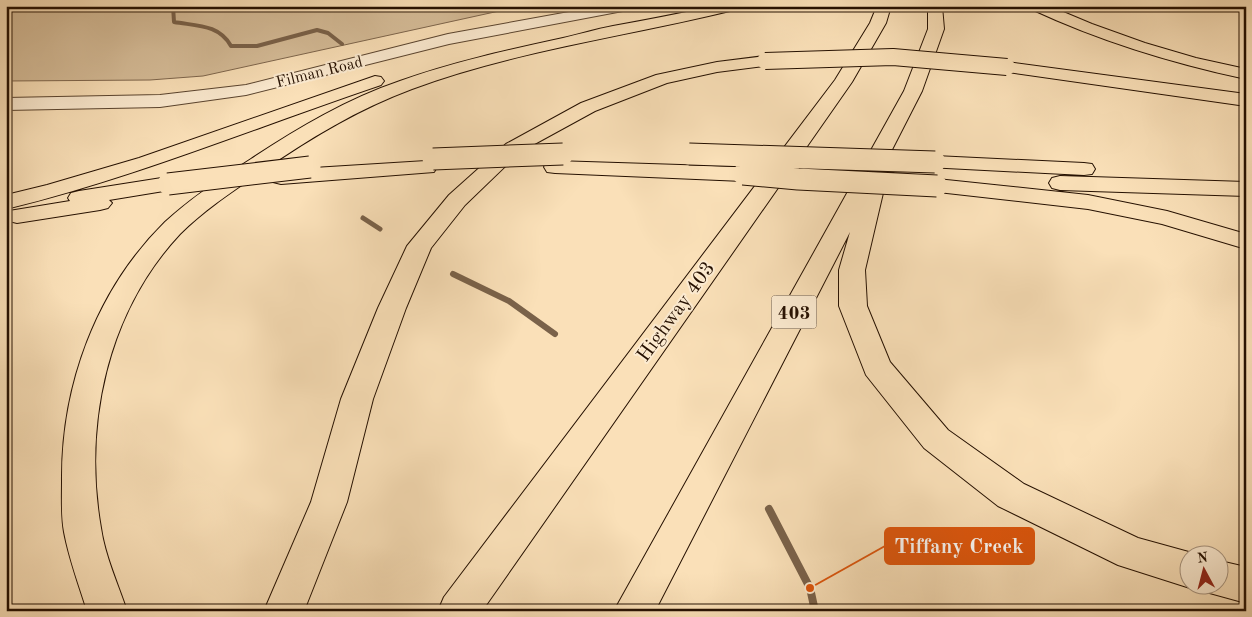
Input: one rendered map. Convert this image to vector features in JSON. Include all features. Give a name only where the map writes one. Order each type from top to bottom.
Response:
[{"type":"highway","points":[[6,202],[108,174],[324,97],[429,65],[494,51],[628,17],[733,6]]},
{"type":"highway","name":"Highway 403","points":[[458,611],[843,82],[878,23],[884,6]]},
{"type":"highway","name":"403","points":[[634,611],[913,91],[936,29],[935,6]]},
{"type":"highway","points":[[1036,6],[1061,18],[1135,44],[1246,74]]},
{"type":"highway","points":[[107,611],[82,529],[80,448],[86,392],[97,350],[122,300],[139,269],[172,230],[202,202],[312,127],[361,103],[405,85],[628,17]]},
{"type":"highway","points":[[284,611],[330,502],[357,399],[392,308],[420,246],[457,200],[513,148],[588,107],[662,79],[717,67],[765,61],[893,57],[1007,67],[1246,100]]},
{"type":"highway","points":[[6,210],[310,167],[430,163],[496,165],[689,154],[935,176],[1246,188]]},
{"type":"highway","points":[[559,160],[676,172],[743,174],[798,179],[935,176],[1246,177]]},
{"type":"highway","points":[[6,218],[162,189],[430,163]]},
{"type":"highway","points":[[872,167],[872,193],[852,270],[852,306],[877,367],[936,439],[1011,496],[1131,553],[1180,567]]},
{"type":"highway","points":[[935,176],[1088,202],[1168,218],[1246,242]]},
{"type":"highway","points":[[1230,581],[1246,585]]},
{"type":"street","name":"Filman Road","points":[[6,104],[160,101],[202,97],[246,90],[448,39],[628,17]]},
{"type":"shaded area","points":[[6,6],[522,6],[203,76],[150,80],[6,81]]},
{"type":"waterway","points":[[173,6],[174,22],[206,27],[220,34],[231,46],[257,46],[317,30],[328,33],[342,44]]},
{"type":"waterway","points":[[363,218],[380,229]]},
{"type":"waterway","points":[[453,274],[509,301],[555,334]]},
{"type":"waterway","points":[[769,509],[810,588],[815,611]]},
{"type":"place","name":"Tiffany Creek","points":[[810,588]]}]
